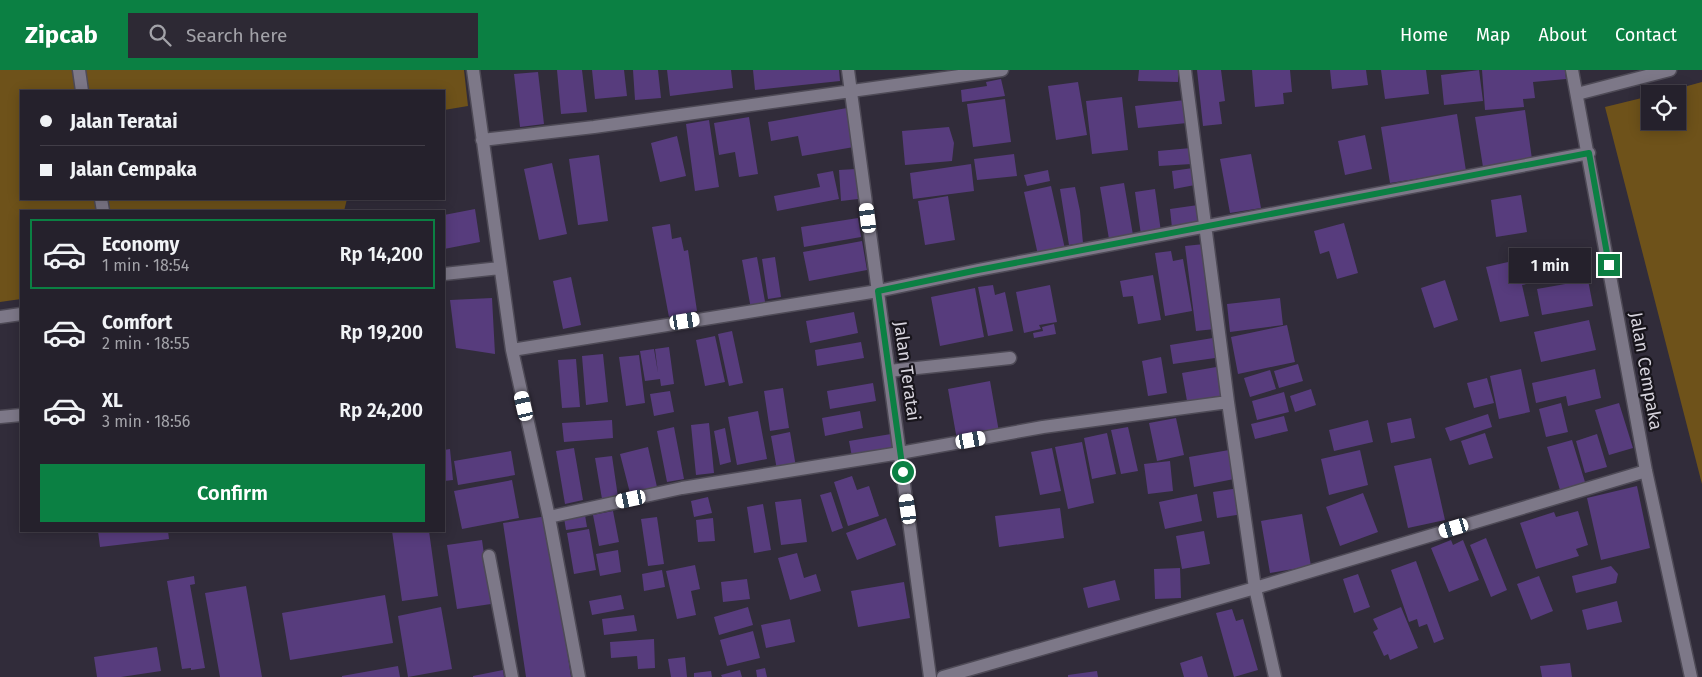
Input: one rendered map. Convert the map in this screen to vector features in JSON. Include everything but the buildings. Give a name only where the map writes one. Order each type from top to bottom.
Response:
[{"type":"street","points":[[79,70],[82,90]]},
{"type":"street","points":[[473,70],[512,350],[549,517],[579,677]]},
{"type":"street","name":"Jalan Teratai","points":[[848,70],[930,677]]},
{"type":"street","points":[[482,140],[603,126],[1002,70]]},
{"type":"street","points":[[1185,70],[1204,228],[1255,588],[1275,677]]},
{"type":"street","name":"Jalan Cempaka","points":[[1572,70],[1589,153],[1646,471],[1691,677]]},
{"type":"street","points":[[1578,94],[1670,70]]},
{"type":"street","points":[[512,350],[878,291],[978,270],[1589,153]]},
{"type":"street","points":[[445,274],[500,268]]},
{"type":"street","points":[[0,316],[20,314]]},
{"type":"street","points":[[889,371],[1010,358]]},
{"type":"street","points":[[549,517],[682,488],[900,453],[1043,427],[1228,402]]},
{"type":"street","points":[[0,417],[20,415]]},
{"type":"street","points":[[944,677],[1255,588],[1646,471]]},
{"type":"street","points":[[489,556],[512,677]]},
{"type":"shaded area","points":[[0,70],[464,70],[468,106],[445,110],[445,90],[20,90],[20,200],[347,200],[344,210],[20,210],[20,299],[0,302]]},
{"type":"shaded area","points":[[1702,82],[1702,484],[1605,107],[1641,98],[1641,130],[1686,130],[1686,86]]},
{"type":"route","points":[[903,472],[878,291],[978,270],[1589,153],[1609,265]]}]
